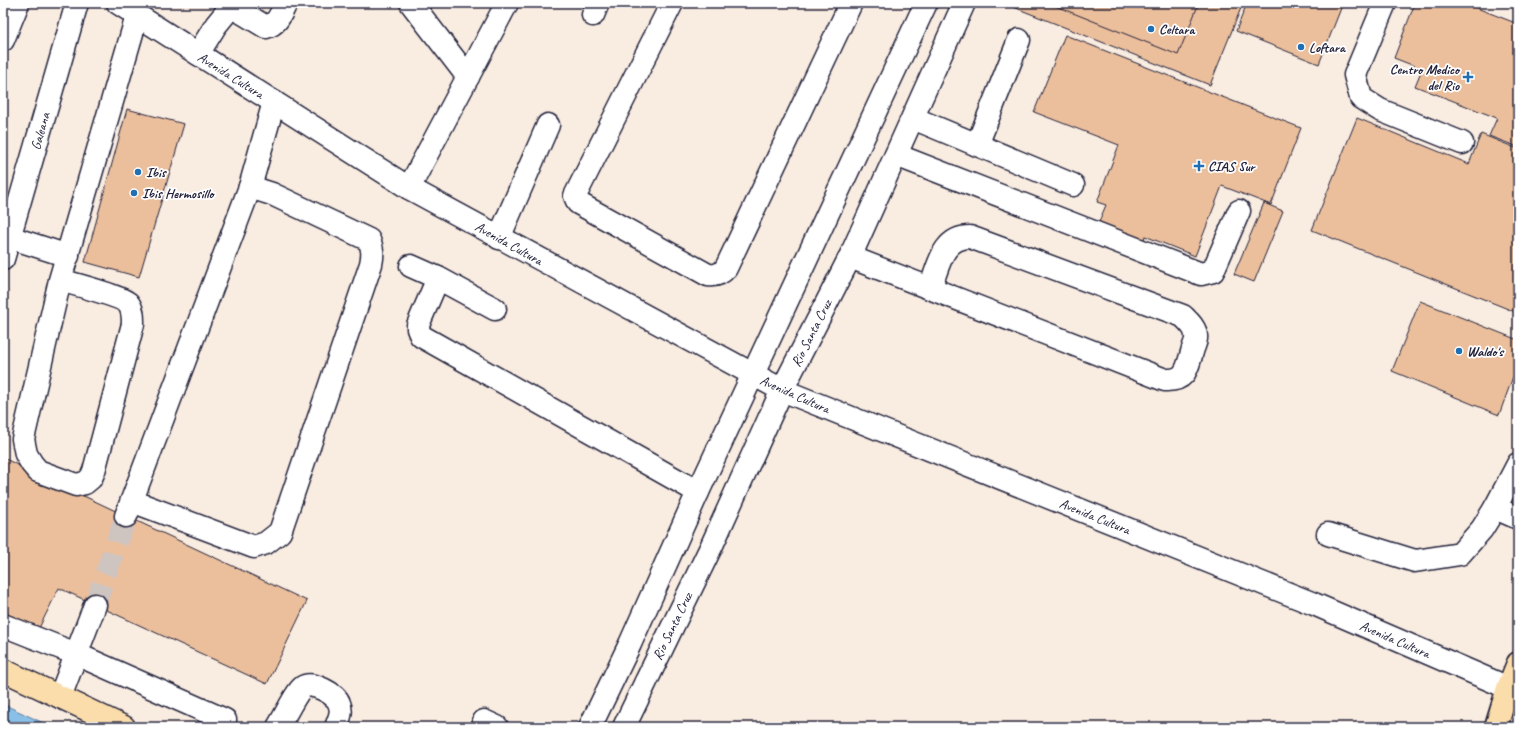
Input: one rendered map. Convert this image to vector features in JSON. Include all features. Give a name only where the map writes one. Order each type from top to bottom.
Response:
[{"type":"main road","points":[[1496,727],[1513,690],[1518,663]]},
{"type":"main road","points":[[3,670],[124,727]]},
{"type":"street","points":[[3,40],[18,3]]},
{"type":"street","name":"Galeana","points":[[3,259],[77,3]]},
{"type":"street","name":"Avenida Cultura","points":[[118,3],[409,188],[782,390],[1314,604],[1513,690]]},
{"type":"street","points":[[198,54],[230,4],[266,27],[275,23],[286,3]]},
{"type":"street","points":[[411,3],[468,77]]},
{"type":"street","points":[[409,188],[507,3]]},
{"type":"street","points":[[672,3],[575,196],[578,203],[708,275],[714,276],[722,273],[726,268],[851,3]]},
{"type":"street","points":[[590,727],[630,644],[698,492],[926,3]]},
{"type":"street","name":"Rio Santa Cruz","points":[[624,727],[712,545],[782,390],[850,257],[964,3]]},
{"type":"street","points":[[1385,3],[1355,75],[1361,98],[1380,110],[1462,143]]},
{"type":"street","points":[[60,280],[119,298],[128,304],[133,312],[133,324],[94,471],[91,478],[85,484],[76,485],[38,471],[26,454],[23,439],[60,280],[137,16]]},
{"type":"street","points":[[977,145],[1019,40]]},
{"type":"street","points":[[250,187],[272,194],[368,240],[372,246],[373,254],[280,532],[266,543],[254,547],[130,508],[250,187],[274,102]]},
{"type":"street","points":[[913,118],[1073,185]]},
{"type":"street","points":[[500,238],[548,125]]},
{"type":"street","points":[[896,155],[1201,274],[1213,271],[1239,211]]},
{"type":"street","points":[[9,237],[68,256]]},
{"type":"street","points":[[850,257],[1165,380],[1173,381],[1180,378],[1186,371],[1196,336],[1192,325],[1183,316],[970,237],[962,237],[952,241],[946,247],[930,288]]},
{"type":"street","points":[[411,266],[438,278],[495,309]]},
{"type":"street","points":[[438,278],[418,325],[421,336],[698,492]]},
{"type":"street","points":[[1328,534],[1415,561],[1460,554],[1482,529],[1496,508],[1518,464]]},
{"type":"street","points":[[1496,508],[1518,518]]},
{"type":"street","points":[[60,697],[95,605]]},
{"type":"street","points":[[3,625],[76,654],[225,720]]},
{"type":"street","points":[[278,727],[301,689],[309,684],[314,685],[336,697],[341,712],[336,727]]},
{"type":"water","points":[[3,704],[52,727],[3,727]]},
{"type":"building","points":[[1012,3],[1243,3],[1210,85],[1011,6]]},
{"type":"building","name":"Celtara","points":[[1048,3],[1199,3],[1178,55]]},
{"type":"building","name":"Loftara","points":[[1247,3],[1343,3],[1319,64],[1236,31]]},
{"type":"building","name":"Centro Medico del Rio","points":[[1415,3],[1464,3],[1518,24],[1518,147],[1489,136],[1497,118],[1415,86],[1422,69],[1394,58]]},
{"type":"building","name":"CIAS Sur","points":[[1065,35],[1301,128],[1271,205],[1222,186],[1195,256],[1145,236],[1143,242],[1098,224],[1106,205],[1097,202],[1119,145],[1034,112]]},
{"type":"building","name":"Ibis Hermosillo","points":[[127,109],[184,124],[139,277],[85,262]]},
{"type":"building","points":[[1357,118],[1469,164],[1481,134],[1518,149],[1518,313],[1312,230]]},
{"type":"building","name":"CIAS Sur","points":[[1264,203],[1283,211],[1254,282],[1234,274]]},
{"type":"building","name":"Waldo's","points":[[1420,301],[1518,340],[1518,363],[1499,415],[1392,371]]},
{"type":"building","points":[[3,458],[307,601],[267,684],[59,588],[36,634],[3,618]]},
{"type":"tunnel","points":[[95,605],[126,516]]},
{"type":"place","name":"Celtara","points":[[1151,29]]},
{"type":"place","name":"Loftara","points":[[1301,47]]},
{"type":"place","name":"Centro Medico del Rio","points":[[1468,77]]},
{"type":"place","name":"CIAS Sur","points":[[1199,166]]},
{"type":"place","name":"Ibis","points":[[138,172]]},
{"type":"place","name":"Ibis Hermosillo","points":[[134,193]]},
{"type":"place","name":"Waldo's","points":[[1459,351]]}]
